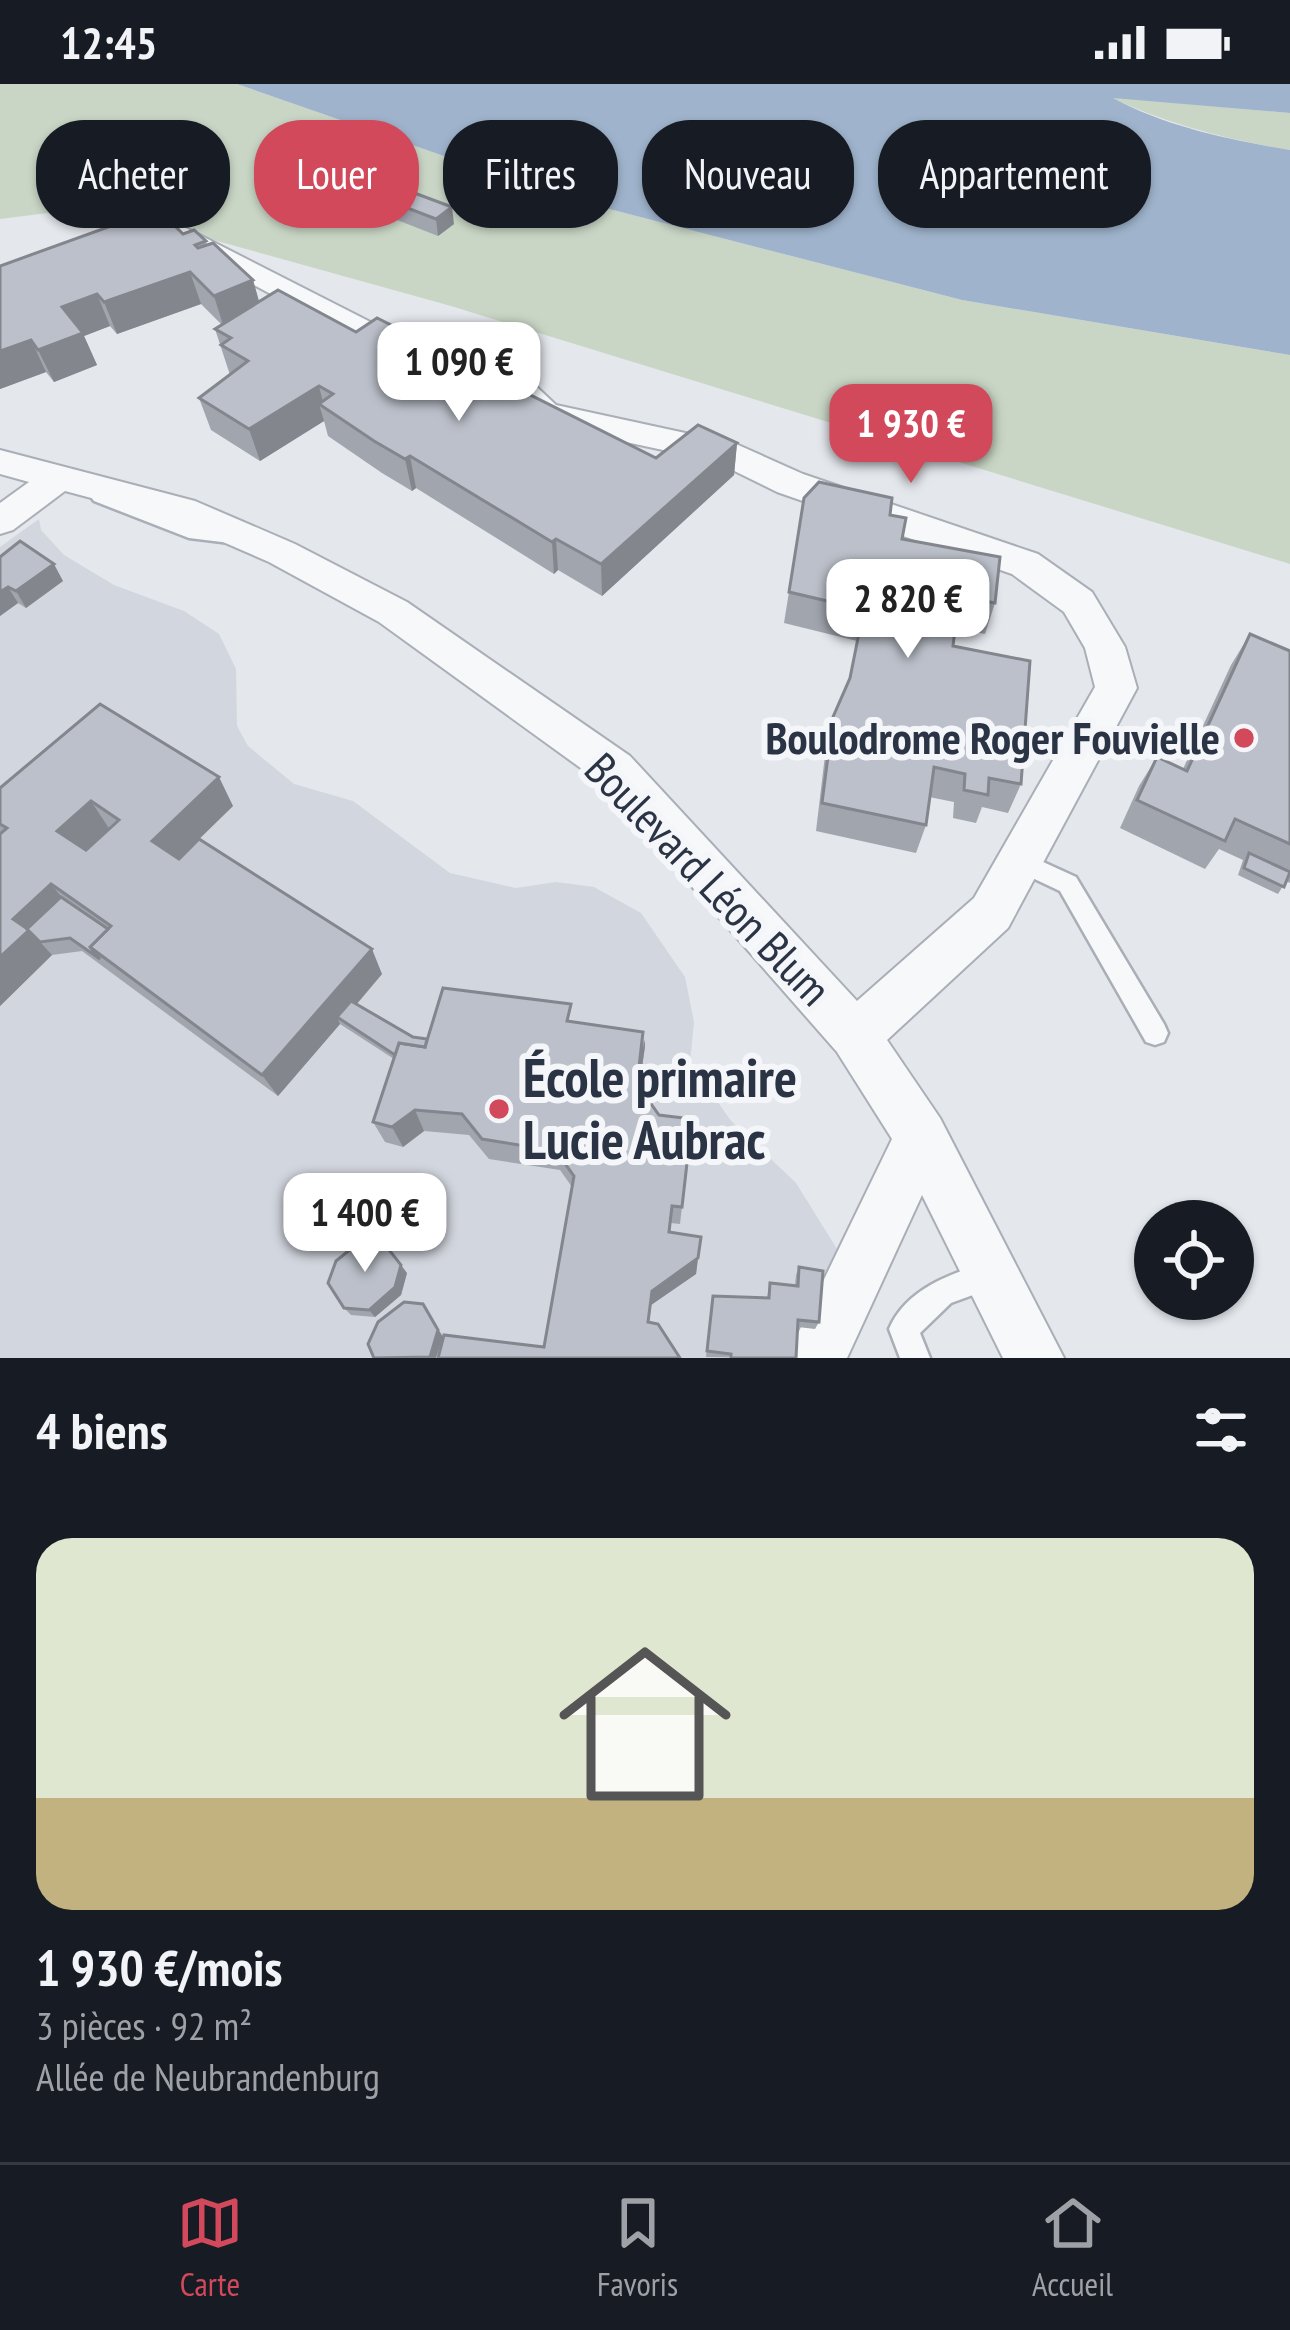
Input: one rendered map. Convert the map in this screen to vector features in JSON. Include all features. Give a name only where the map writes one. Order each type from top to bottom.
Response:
[{"type":"street","points":[[170,228],[384,342],[466,352],[498,368],[545,414],[724,452],[790,483],[1025,564],[1078,602],[1105,647],[1116,688],[978,926],[855,1035]]},
{"type":"street","name":"Boulevard Léon Blum","points":[[0,462],[182,510],[394,612],[615,770],[803,972],[855,1035],[921,1138],[1034,1358]]},
{"type":"street","points":[[0,521],[64,481]]},
{"type":"street","points":[[816,1358],[921,1138]]},
{"type":"lane","points":[[1019,861],[1068,884],[1155,1033]]},
{"type":"lane","points":[[916,1358],[904,1329],[942,1292],[994,1274]]},
{"type":"shaded area","points":[[39,519],[41,530],[64,555],[114,585],[184,611],[219,634],[236,669],[237,726],[248,746],[294,784],[353,801],[450,873],[516,888],[556,882],[594,887],[641,913],[685,977],[694,1022],[690,1062],[731,1121],[796,1183],[847,1265],[801,1358],[0,1358],[0,547]]},
{"type":"green space","points":[[0,84],[237,84],[340,120],[254,120],[254,228],[419,228],[419,147],[443,156],[443,228],[618,228],[618,211],[642,217],[642,228],[683,228],[962,300],[1290,355],[1290,564],[451,306],[171,228],[230,228],[230,120],[36,120],[36,214],[0,219]]},
{"type":"green space","points":[[1110,97],[1290,113],[1290,150],[1198,130]]},
{"type":"water","points":[[237,84],[1290,84],[1290,113],[1113,98],[1199,131],[1290,150],[1290,355],[962,300],[683,228],[854,228],[854,120],[642,120],[642,217],[618,211],[618,120],[443,120],[443,156],[419,147],[419,120],[340,120]]},
{"type":"building","points":[[419,195],[443,204],[443,214],[436,219],[419,212]]},
{"type":"building","points":[[105,228],[177,228],[183,234],[194,230],[206,241],[195,245],[198,248],[213,243],[253,280],[214,296],[190,272],[104,302],[97,294],[62,307],[83,333],[38,350],[31,340],[0,351],[0,266]]},
{"type":"building","points":[[278,290],[356,332],[377,318],[656,458],[698,425],[737,443],[601,564],[556,539],[552,542],[410,456],[405,459],[374,441],[319,404],[333,394],[319,386],[249,429],[199,398],[248,361],[221,345],[231,338],[215,329]]},
{"type":"building","points":[[819,482],[892,498],[890,515],[906,518],[902,539],[1000,557],[995,603],[959,596],[953,646],[1030,661],[1021,784],[989,778],[988,795],[964,790],[965,774],[934,767],[926,825],[822,803],[833,717],[850,678],[860,628],[885,633],[887,615],[789,592],[804,498]]},
{"type":"building","points":[[20,541],[54,564],[16,591],[8,587],[0,592],[0,557]]},
{"type":"building","name":"Boulodrome Roger Fouvielle","points":[[1250,634],[1290,651],[1290,844],[1235,819],[1225,841],[1137,800],[1157,757],[1187,771]]},
{"type":"building","points":[[100,704],[219,777],[152,841],[179,859],[199,839],[372,949],[262,1075],[90,947],[111,926],[51,884],[13,919],[29,930],[0,957],[0,834],[7,828],[0,824],[0,788]],"holes":[[[91,801],[119,820],[86,850],[57,831]]]},
{"type":"building","points":[[1249,853],[1290,872],[1284,887],[1244,868]]},
{"type":"building","points":[[61,897],[108,929],[90,947],[100,959],[70,938],[40,942],[27,929]]},
{"type":"building","points":[[443,988],[571,1004],[567,1021],[643,1032],[637,1084],[659,1115],[692,1119],[682,1207],[672,1206],[669,1232],[701,1237],[698,1258],[652,1291],[648,1322],[658,1324],[680,1358],[438,1358],[444,1335],[544,1347],[574,1176],[556,1151],[482,1139],[462,1114],[415,1110],[392,1127],[373,1122],[399,1043],[425,1047]]},
{"type":"building","points":[[351,1001],[413,1037],[427,1039],[425,1047],[399,1043],[395,1055],[337,1017]]},
{"type":"building","points":[[379,1237],[401,1265],[395,1287],[369,1310],[344,1308],[328,1283],[336,1261],[362,1240]]},
{"type":"building","points":[[799,1267],[823,1271],[819,1322],[798,1320],[796,1358],[731,1358],[731,1354],[707,1351],[713,1296],[769,1298],[770,1283],[798,1286]]},
{"type":"building","points":[[404,1302],[423,1304],[438,1330],[430,1357],[374,1358],[368,1344],[378,1322]]},
{"type":"place","name":"Boulodrome Roger Fouvielle","points":[[1244,738]]},
{"type":"place","name":"École primaire Lucie Aubrac","points":[[499,1109]]}]
